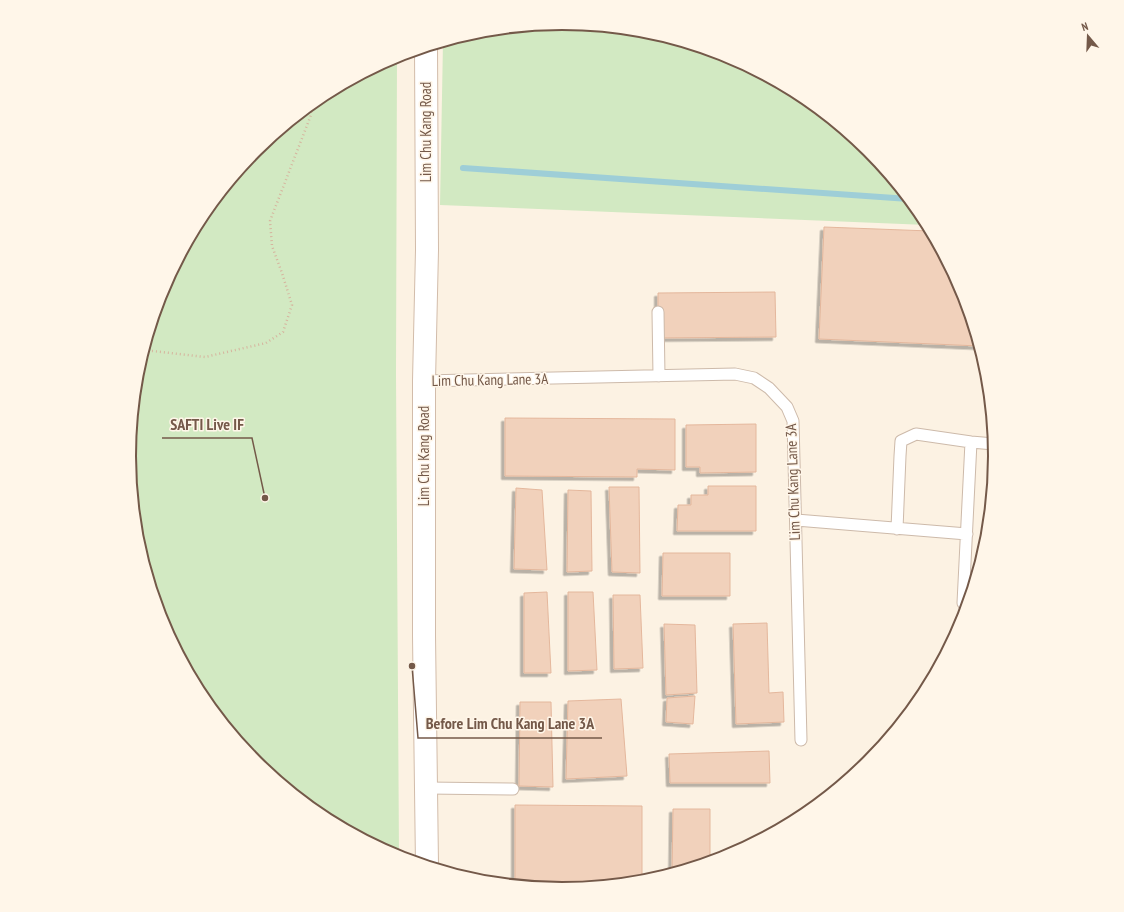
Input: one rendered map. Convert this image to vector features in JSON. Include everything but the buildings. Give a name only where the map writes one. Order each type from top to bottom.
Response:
[{"type":"main road","name":"Lim Chu Kang Road","points":[[426,53],[427,250],[424,381],[424,636],[427,860]]},
{"type":"lane","points":[[658,312],[659,376]]},
{"type":"lane","name":"Lim Chu Kang Lane 3A","points":[[424,381],[735,374],[754,378],[769,388],[787,407],[793,421],[801,740]]},
{"type":"lane","points":[[898,529],[901,441],[916,434],[988,443]]},
{"type":"lane","points":[[964,595],[971,442]]},
{"type":"lane","points":[[796,520],[967,534]]},
{"type":"lane","points":[[427,788],[513,790]]},
{"type":"path","points":[[150,351],[204,358],[266,343],[283,332],[292,305],[272,246],[270,221],[311,112]]},
{"type":"green space","points":[[562,30],[590,31],[645,38],[699,53],[725,62],[775,87],[821,118],[863,155],[900,197],[920,225],[440,205],[443,48],[479,38],[506,34]]},
{"type":"green space","points":[[397,63],[396,375],[399,850],[349,825],[325,810],[281,776],[242,737],[208,693],[180,644],[168,619],[159,593],[144,539],[137,484],[136,456],[137,428],[144,373],[159,319],[168,293],[180,268],[208,219],[242,175],[281,136],[325,102],[349,87]]},
{"type":"waterway","points":[[463,168],[901,198]]},
{"type":"place","name":"SAFTI Live IF","points":[[265,498]]},
{"type":"place","name":"Before Lim Chu Kang Lane 3A","points":[[412,666]]}]
